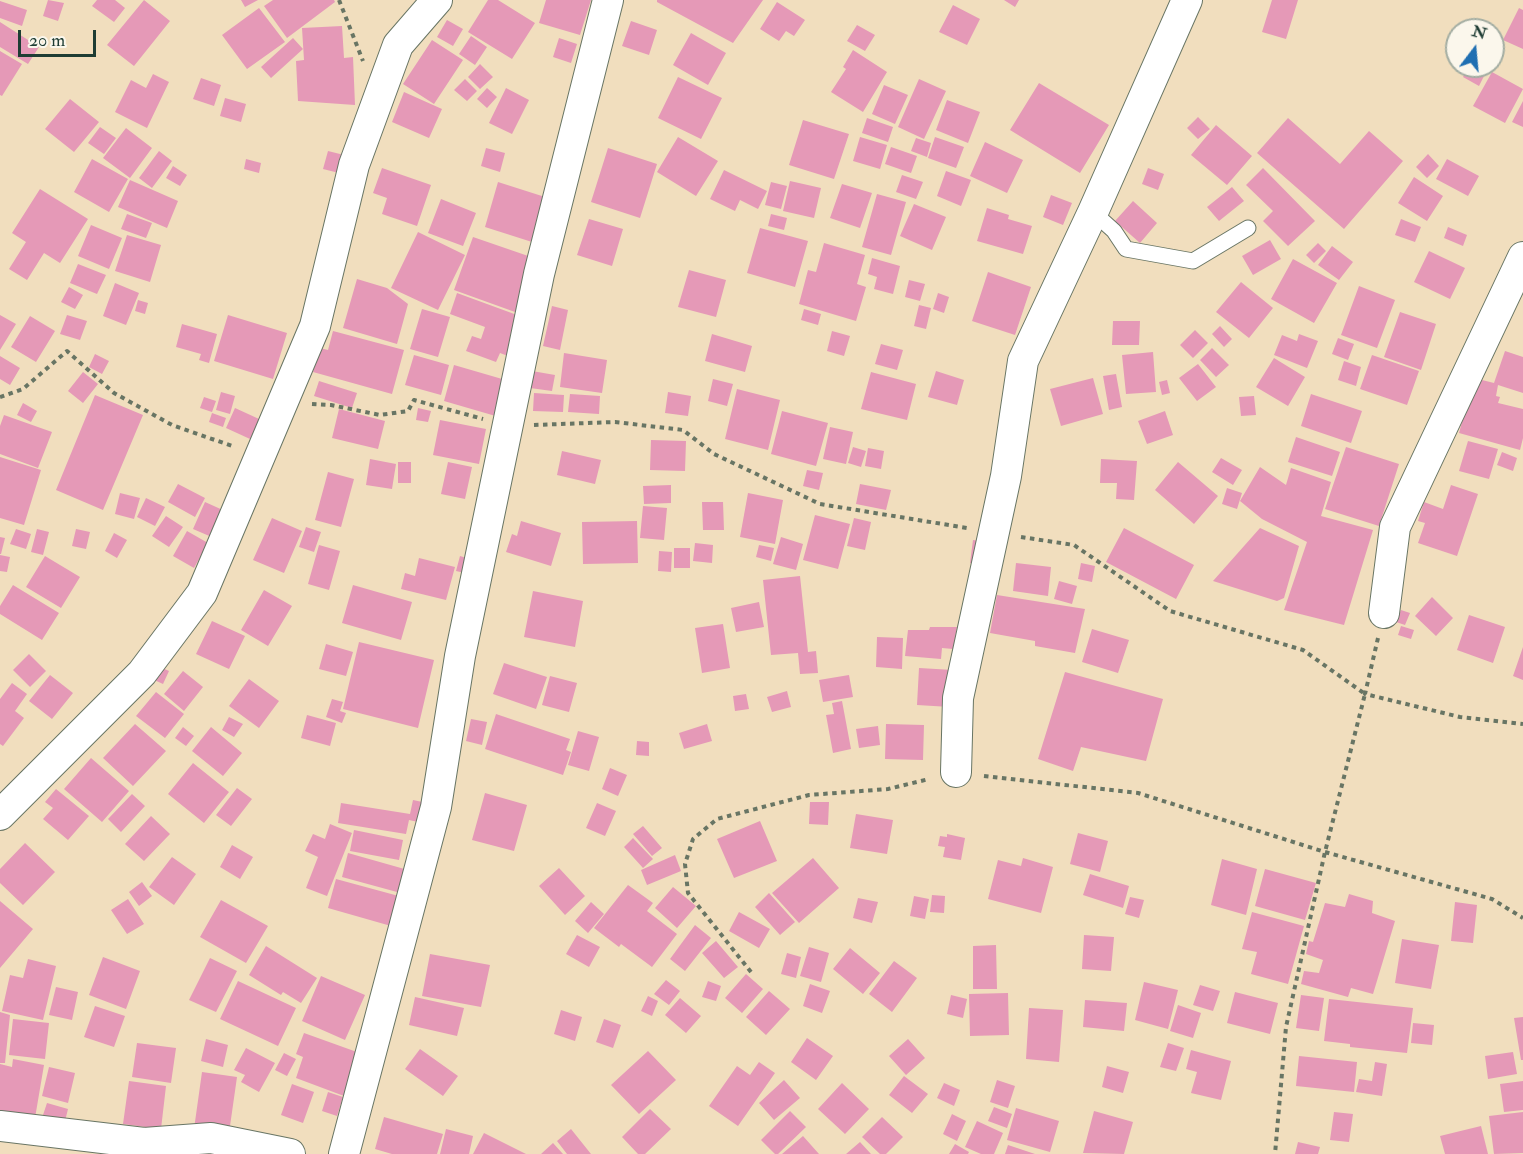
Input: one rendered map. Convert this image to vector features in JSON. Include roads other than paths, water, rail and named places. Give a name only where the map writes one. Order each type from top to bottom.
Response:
[{"type":"street","points":[[0,815],[142,673],[202,593],[315,326],[354,165],[398,45],[437,0]]},
{"type":"street","points":[[344,1154],[436,807],[460,656],[539,274],[608,0]]},
{"type":"street","points":[[956,772],[958,698],[1006,477],[1023,361],[1093,212],[1187,0]]},
{"type":"street","points":[[1384,613],[1395,527],[1523,257]]},
{"type":"street","points":[[0,1126],[144,1143],[211,1138],[290,1154]]},
{"type":"lane","points":[[1093,212],[1114,231],[1126,249],[1193,261],[1248,228]]}]
